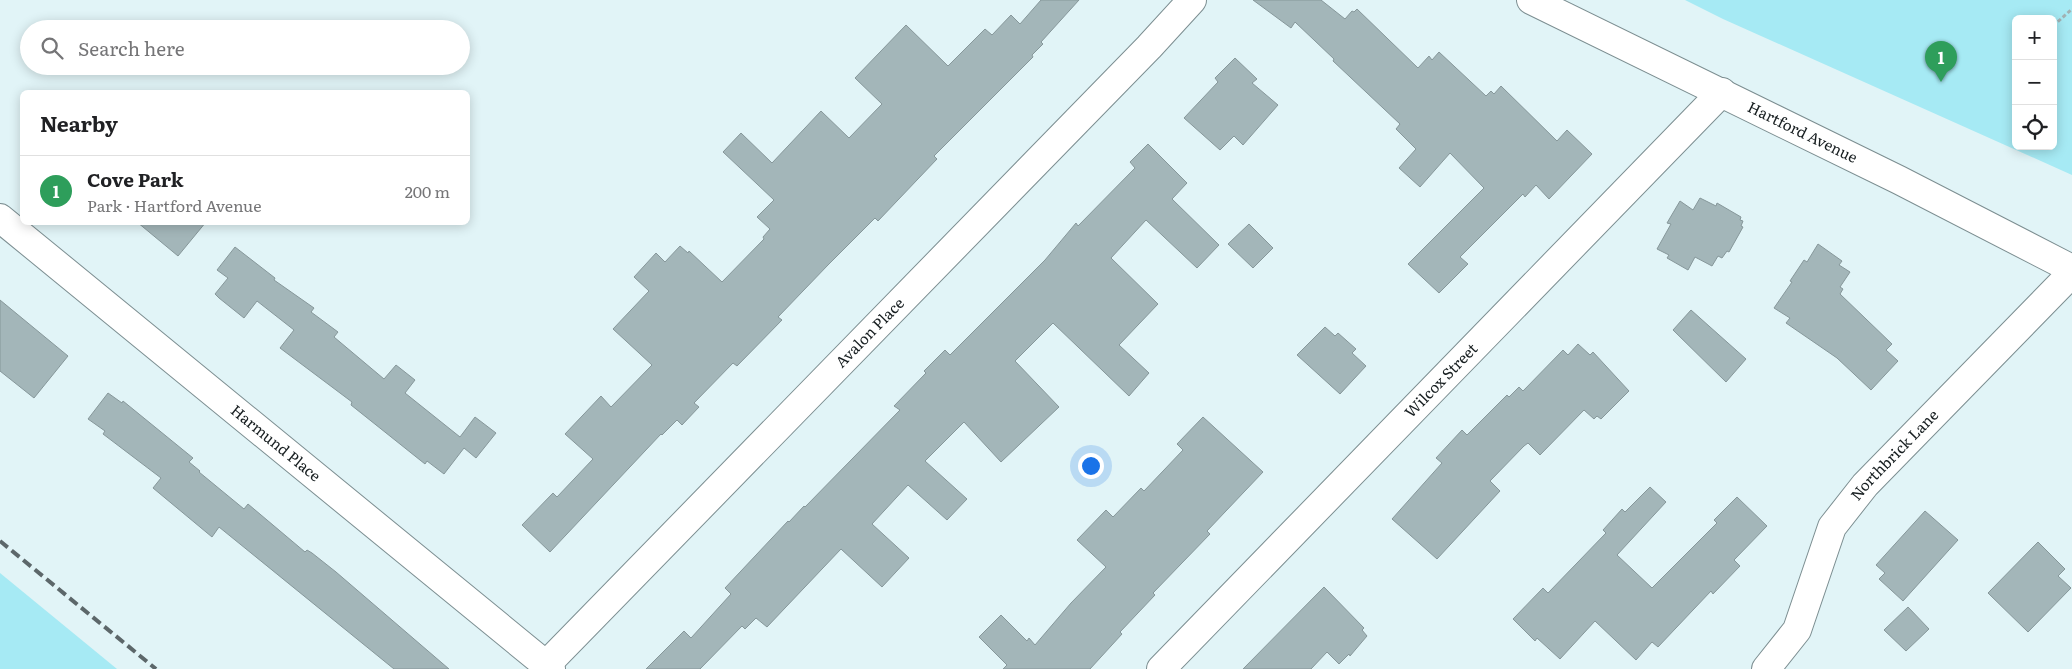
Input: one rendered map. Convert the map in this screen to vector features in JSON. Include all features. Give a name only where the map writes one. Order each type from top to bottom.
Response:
[{"type":"street","name":"Avalon Place","points":[[548,667],[1149,48],[1192,0]]},
{"type":"street","name":"Hartford Avenue","points":[[1531,0],[1907,184],[2072,271]]},
{"type":"street","name":"Wilcox Street","points":[[1161,669],[1722,92]]},
{"type":"street","name":"Harmund Place","points":[[0,218],[548,667]]},
{"type":"street","name":"Northbrick Lane","points":[[1766,669],[1797,630],[1832,527],[1865,485],[2072,271]]},
{"type":"path","points":[[2057,23],[2072,10]]},
{"type":"shaded area","points":[[1685,0],[2072,0],[2072,175],[2016,150],[2057,150],[2057,15],[2012,15],[2012,148],[1723,19]]},
{"type":"shaded area","points":[[0,573],[117,669],[0,669]]},
{"type":"building","points":[[1041,0],[1079,0],[1041,42],[1043,44],[1032,55],[1033,57],[934,156],[937,159],[878,221],[875,218],[828,265],[778,317],[782,320],[737,366],[733,363],[694,403],[699,407],[682,425],[677,420],[661,434],[550,552],[522,525],[553,493],[557,497],[593,459],[565,434],[601,396],[611,407],[652,365],[613,329],[649,291],[634,277],[656,253],[665,262],[680,246],[688,253],[689,251],[722,282],[764,239],[763,237],[770,229],[757,217],[774,200],[723,152],[741,133],[772,163],[821,111],[849,138],[882,104],[855,78],[906,25],[948,66],[985,29],[992,35],[1011,15],[1020,24]]},
{"type":"building","points":[[1253,0],[1321,0],[1345,19],[1352,11],[1354,12],[1357,9],[1418,68],[1429,56],[1432,60],[1439,52],[1486,96],[1491,91],[1494,94],[1501,86],[1557,141],[1567,130],[1592,154],[1549,199],[1536,185],[1525,197],[1523,194],[1460,257],[1468,264],[1439,293],[1408,264],[1484,188],[1450,153],[1420,187],[1399,168],[1416,149],[1396,129],[1400,124],[1295,22],[1291,28]]},
{"type":"building","points":[[1235,58],[1257,79],[1252,83],[1278,105],[1243,145],[1234,136],[1220,150],[1184,118],[1218,82],[1215,78]]},
{"type":"building","points":[[1148,144],[1187,183],[1172,199],[1219,245],[1197,268],[1146,220],[1111,258],[1158,304],[1119,345],[1149,373],[1129,396],[1053,323],[1015,361],[1059,407],[1001,462],[964,422],[925,461],[967,499],[947,520],[908,485],[872,524],[909,558],[882,587],[841,549],[767,627],[756,618],[745,629],[742,626],[700,669],[646,669],[684,631],[691,638],[731,594],[725,588],[788,521],[805,507],[900,410],[894,406],[926,373],[924,371],[945,350],[950,355],[1045,260],[1076,223],[1078,226],[1135,168],[1130,162]]},
{"type":"building","points":[[1700,198],[1716,206],[1717,203],[1741,217],[1740,220],[1743,221],[1741,226],[1743,227],[1729,252],[1727,251],[1722,258],[1718,256],[1712,266],[1695,257],[1688,270],[1667,258],[1669,255],[1657,249],[1671,224],[1667,223],[1680,201],[1693,210]]},
{"type":"building","points":[[1249,224],[1273,248],[1253,268],[1228,244]]},
{"type":"building","points":[[141,225],[204,225],[178,256]]},
{"type":"building","points":[[1818,244],[1842,261],[1839,265],[1850,272],[1840,287],[1843,289],[1840,294],[1892,344],[1886,350],[1898,361],[1871,390],[1837,358],[1786,323],[1790,318],[1774,308],[1804,260],[1807,262]]},
{"type":"building","points":[[235,247],[275,278],[274,280],[314,308],[311,312],[338,332],[334,337],[384,379],[396,365],[415,380],[405,393],[460,437],[475,417],[496,433],[476,458],[464,448],[444,474],[427,461],[425,464],[351,405],[352,402],[280,348],[294,330],[257,301],[244,318],[215,294],[228,278],[217,270]]},
{"type":"building","points":[[0,300],[68,356],[34,398],[0,371]]},
{"type":"building","points":[[1691,310],[1746,359],[1726,382],[1673,330]]},
{"type":"building","points":[[1325,327],[1335,336],[1338,333],[1356,349],[1352,353],[1366,366],[1340,394],[1297,355]]},
{"type":"building","points":[[1578,344],[1590,355],[1593,352],[1629,391],[1601,419],[1597,416],[1594,419],[1584,410],[1540,455],[1528,443],[1524,446],[1490,481],[1500,491],[1437,559],[1392,519],[1442,463],[1436,458],[1462,430],[1467,435],[1507,395],[1509,397],[1519,387],[1523,391],[1563,350],[1568,355]]},
{"type":"building","points":[[108,393],[122,403],[123,401],[193,458],[189,462],[244,509],[248,504],[305,552],[307,550],[312,553],[449,669],[394,669],[219,527],[212,537],[153,488],[161,478],[103,434],[105,431],[88,419]]},
{"type":"building","points":[[1203,417],[1263,472],[1207,531],[1210,534],[1153,593],[1155,595],[1120,632],[1122,634],[1090,669],[1003,669],[1007,665],[979,637],[1001,615],[1027,641],[1029,638],[1035,645],[1071,603],[1106,567],[1077,540],[1106,510],[1113,517],[1141,488],[1144,491],[1183,450],[1177,444]]},
{"type":"building","points":[[1650,487],[1666,502],[1617,555],[1652,588],[1717,523],[1714,520],[1737,497],[1767,526],[1734,560],[1740,566],[1713,594],[1711,591],[1658,647],[1652,642],[1636,660],[1595,621],[1560,659],[1537,638],[1535,641],[1513,619],[1543,588],[1548,593],[1606,533],[1603,530],[1622,509],[1625,512]]},
{"type":"building","points":[[1925,511],[1958,540],[1903,601],[1879,579],[1885,573],[1876,565]]},
{"type":"building","points":[[2038,542],[2065,569],[2058,576],[2071,588],[2028,632],[1988,593]]},
{"type":"building","points":[[1324,587],[1364,628],[1362,630],[1367,636],[1350,656],[1349,654],[1339,664],[1327,652],[1311,669],[1243,669]]},
{"type":"building","points":[[1908,607],[1929,629],[1906,651],[1884,630]]},
{"type":"railway","points":[[0,541],[156,669]]},
{"type":"place","name":"Cove Park","points":[[1941,82]]}]
